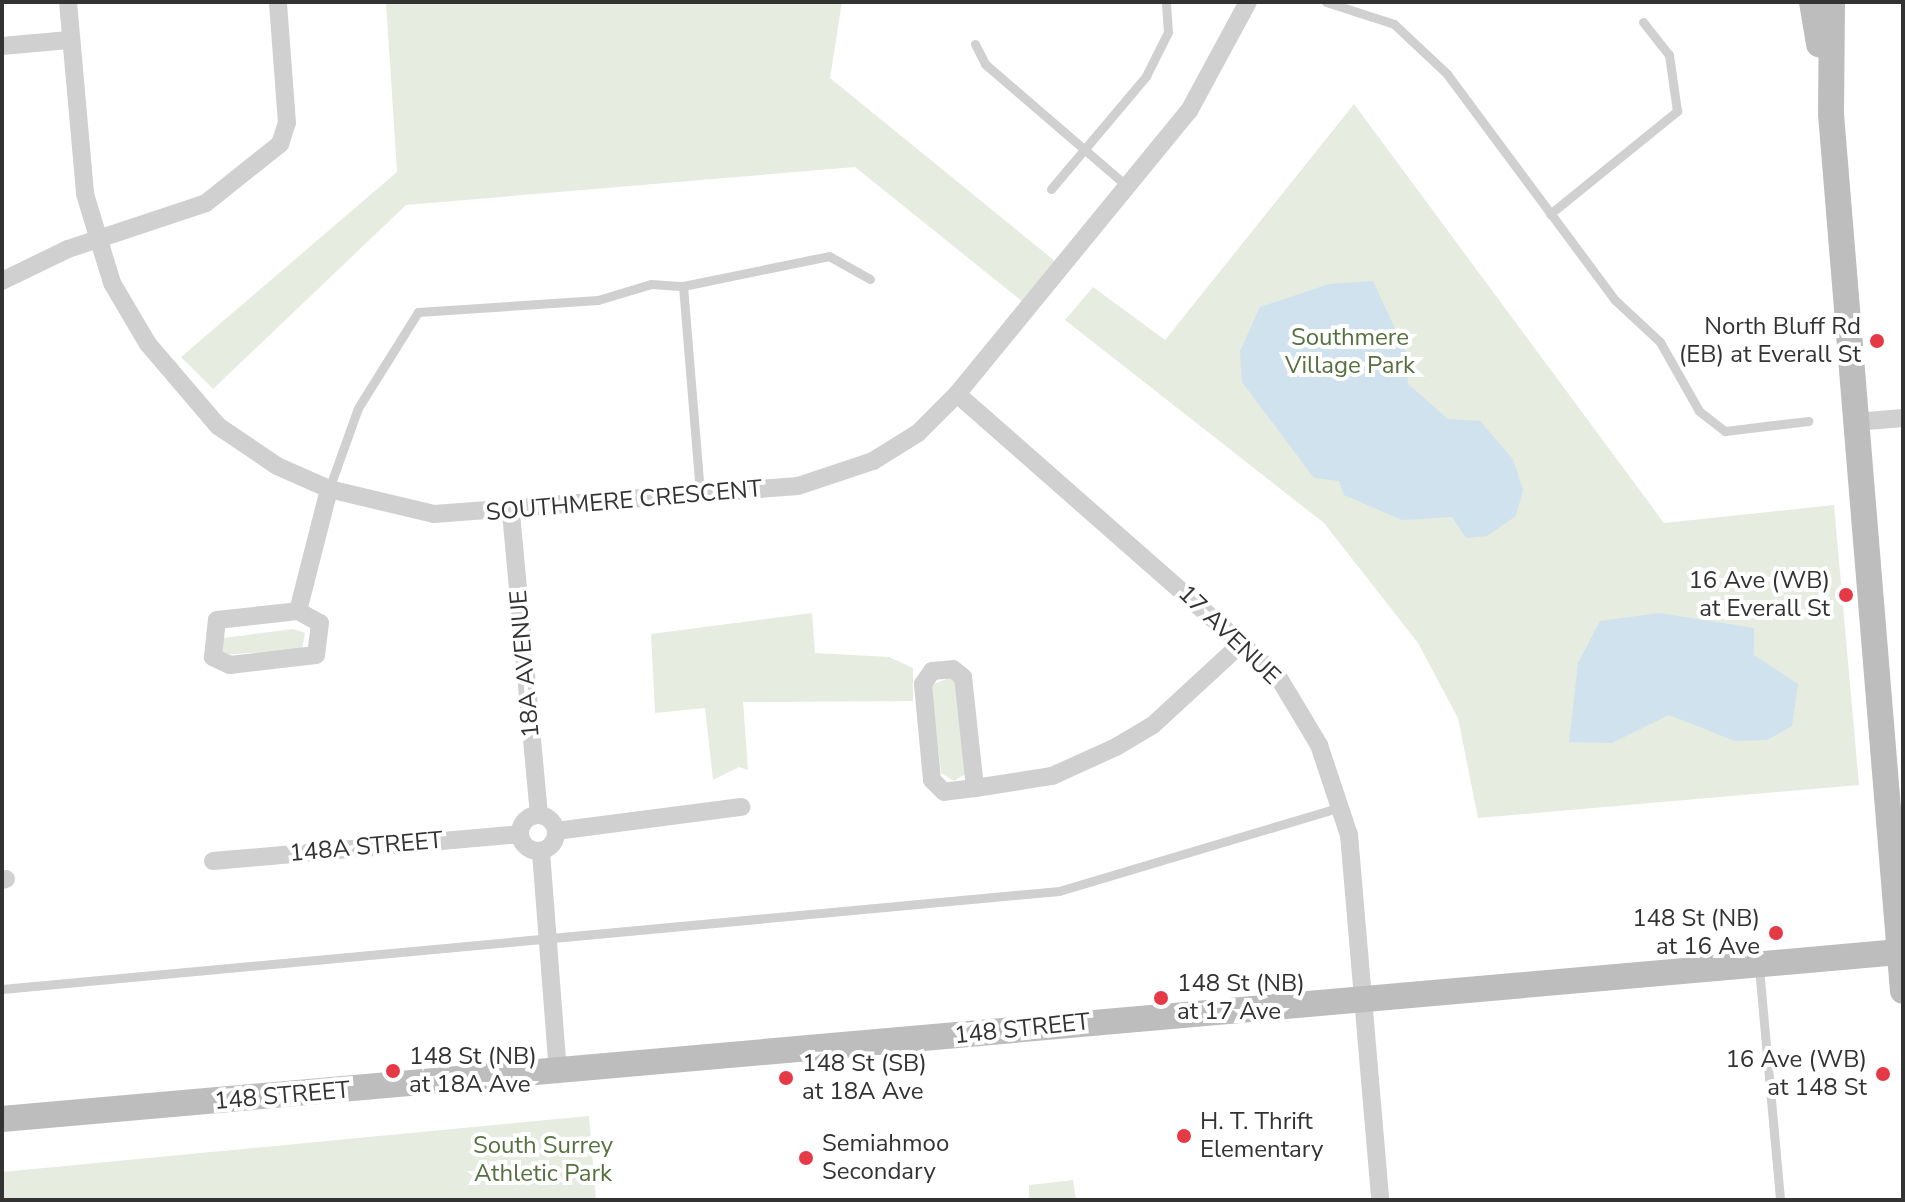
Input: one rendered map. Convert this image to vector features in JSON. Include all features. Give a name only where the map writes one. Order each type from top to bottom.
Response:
[{"type":"main road","points":[[1812,2],[1831,114]]},
{"type":"main road","points":[[1832,2],[1831,114],[1903,991]]},
{"type":"main road","name":"148 STREET","points":[[2,1119],[558,1074],[1363,997],[1899,952]]},
{"type":"street","name":"SOUTHMERE CRESCENT","points":[[68,2],[85,194],[97,238],[112,283],[181,388],[246,447],[329,489],[434,514],[511,513],[798,486],[873,461],[918,433],[957,394],[1216,73],[1248,2]]},
{"type":"street","points":[[2,281],[97,238],[206,203],[280,144],[287,123],[278,2]]},
{"type":"street","points":[[2,46],[69,40]]},
{"type":"street","name":"17 AVENUE","points":[[957,394],[1243,642],[1277,675],[1312,733],[1341,807],[1363,997],[1380,1200]]},
{"type":"street","points":[[1855,422],[1903,418]]},
{"type":"street","points":[[298,611],[329,489]]},
{"type":"street","name":"18A AVENUE","points":[[511,513],[539,815]]},
{"type":"street","points":[[298,611],[320,623],[316,655],[230,665],[213,657],[217,620],[298,611]]},
{"type":"street","points":[[975,788],[963,677],[953,669],[932,671],[923,684],[932,780],[944,792],[975,788],[1052,776],[1116,747],[1153,725],[1243,642]]},
{"type":"street","points":[[558,1074],[541,852],[556,831],[741,807]]},
{"type":"street","points":[[541,852],[527,848],[520,834],[523,822],[539,815],[556,831]]},
{"type":"street","name":"148A STREET","points":[[213,861],[520,834]]},
{"type":"lane","points":[[1051,189],[1146,76],[1168,32],[1166,2]]},
{"type":"lane","points":[[1326,2],[1394,24],[1447,74],[1615,300],[1660,342],[1699,411],[1725,431],[1808,421]]},
{"type":"lane","points":[[1550,214],[1666,127],[1677,111],[1669,55],[1643,22]]},
{"type":"lane","points":[[975,44],[985,64],[1127,186]]},
{"type":"lane","points":[[329,489],[358,408],[418,312],[598,300],[651,284],[683,286],[829,256],[870,279]]},
{"type":"lane","points":[[683,286],[700,497]]},
{"type":"lane","points":[[2,989],[548,941],[1059,891],[1341,807]]},
{"type":"lane","points":[[1759,964],[1780,1200]]},
{"type":"green space","points":[[386,2],[842,2],[830,78],[1061,266],[1028,306],[855,167],[406,205],[213,389],[181,357],[397,172]]},
{"type":"green space","name":"Southmere Village Park","points":[[1354,104],[1664,523],[1834,505],[1859,785],[1478,818],[1458,718],[1418,643],[1324,523],[1065,320],[1093,287],[1165,340]]},
{"type":"green space","points":[[812,613],[815,653],[889,657],[913,668],[913,701],[743,702],[748,770],[739,767],[713,780],[705,708],[655,713],[651,634]]},
{"type":"green space","points":[[293,629],[305,633],[302,649],[223,655],[223,638]]},
{"type":"green space","points":[[955,676],[966,774],[954,781],[941,773],[931,685]]},
{"type":"green space","name":"South Surrey Athletic Park","points":[[589,1116],[596,1200],[2,1200],[2,1172]]},
{"type":"green space","points":[[1073,1180],[1076,1200],[1029,1200],[1029,1185]]},
{"type":"water","points":[[1373,281],[1406,352],[1408,384],[1448,419],[1480,421],[1513,459],[1523,490],[1516,516],[1487,536],[1466,538],[1452,517],[1402,520],[1344,495],[1339,481],[1314,478],[1242,382],[1240,351],[1260,307],[1329,284]]},
{"type":"water","points":[[1660,613],[1754,628],[1754,655],[1798,684],[1792,726],[1767,740],[1735,741],[1669,715],[1612,743],[1569,742],[1578,663],[1600,621]]},
{"type":"place","name":"North Bluff Rd (EB) at Everall St","points":[[1877,341]]},
{"type":"place","name":"16 Ave (WB) at Everall St","points":[[1846,595]]},
{"type":"place","name":"148 St (NB) at 16 Ave","points":[[1776,933]]},
{"type":"place","name":"148 St (NB) at 17 Ave","points":[[1161,998]]},
{"type":"place","name":"148 St (NB) at 18A Ave","points":[[393,1071]]},
{"type":"place","name":"16 Ave (WB) at 148 St","points":[[1883,1074]]},
{"type":"place","name":"148 St (SB) at 18A Ave","points":[[786,1078]]},
{"type":"place","name":"H. T. Thrift Elementary","points":[[1184,1136]]},
{"type":"place","name":"Semiahmoo Secondary","points":[[806,1158]]}]
